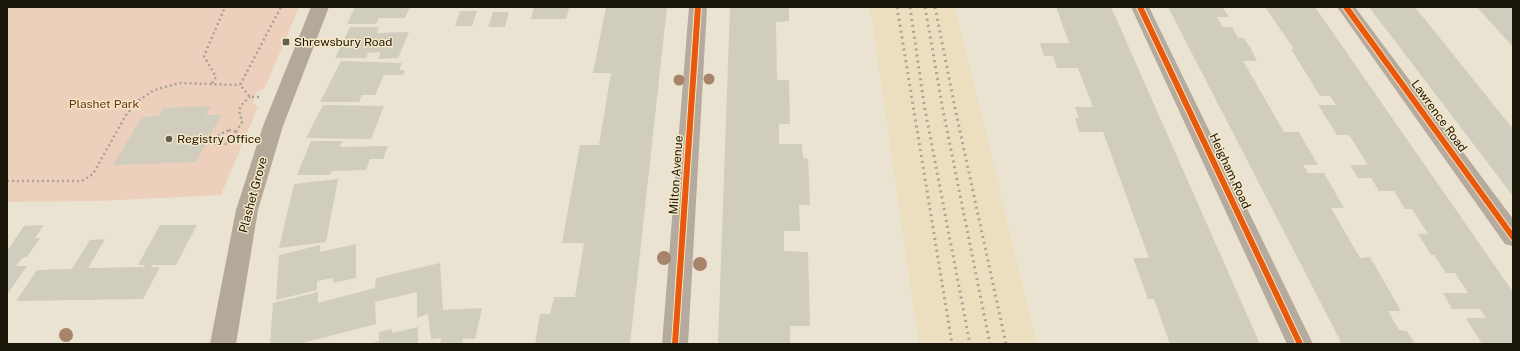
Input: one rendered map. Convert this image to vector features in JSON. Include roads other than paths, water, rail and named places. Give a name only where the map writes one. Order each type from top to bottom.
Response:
[{"type":"main road","name":"Plashet Grove","points":[[223,344],[234,274],[247,210],[257,174],[285,96],[320,7]]},
{"type":"street","name":"Milton Avenue","points":[[675,344],[698,7]]},
{"type":"street","name":"Heigham Road","points":[[1140,7],[1300,344]]},
{"type":"street","name":"Lawrence Road","points":[[1346,7],[1513,237]]},
{"type":"railway","points":[[897,7],[952,344]]},
{"type":"railway","points":[[910,7],[924,104],[970,344]]},
{"type":"railway","points":[[925,7],[943,110],[990,344]]},
{"type":"railway","points":[[935,7],[955,108],[1006,344]]},
{"type":"place","name":"Shrewsbury Road","points":[[286,42]]},
{"type":"place","name":"Registry Office","points":[[169,139]]},
{"type":"park label","name":"Plashet Park","points":[[104,104]]}]
